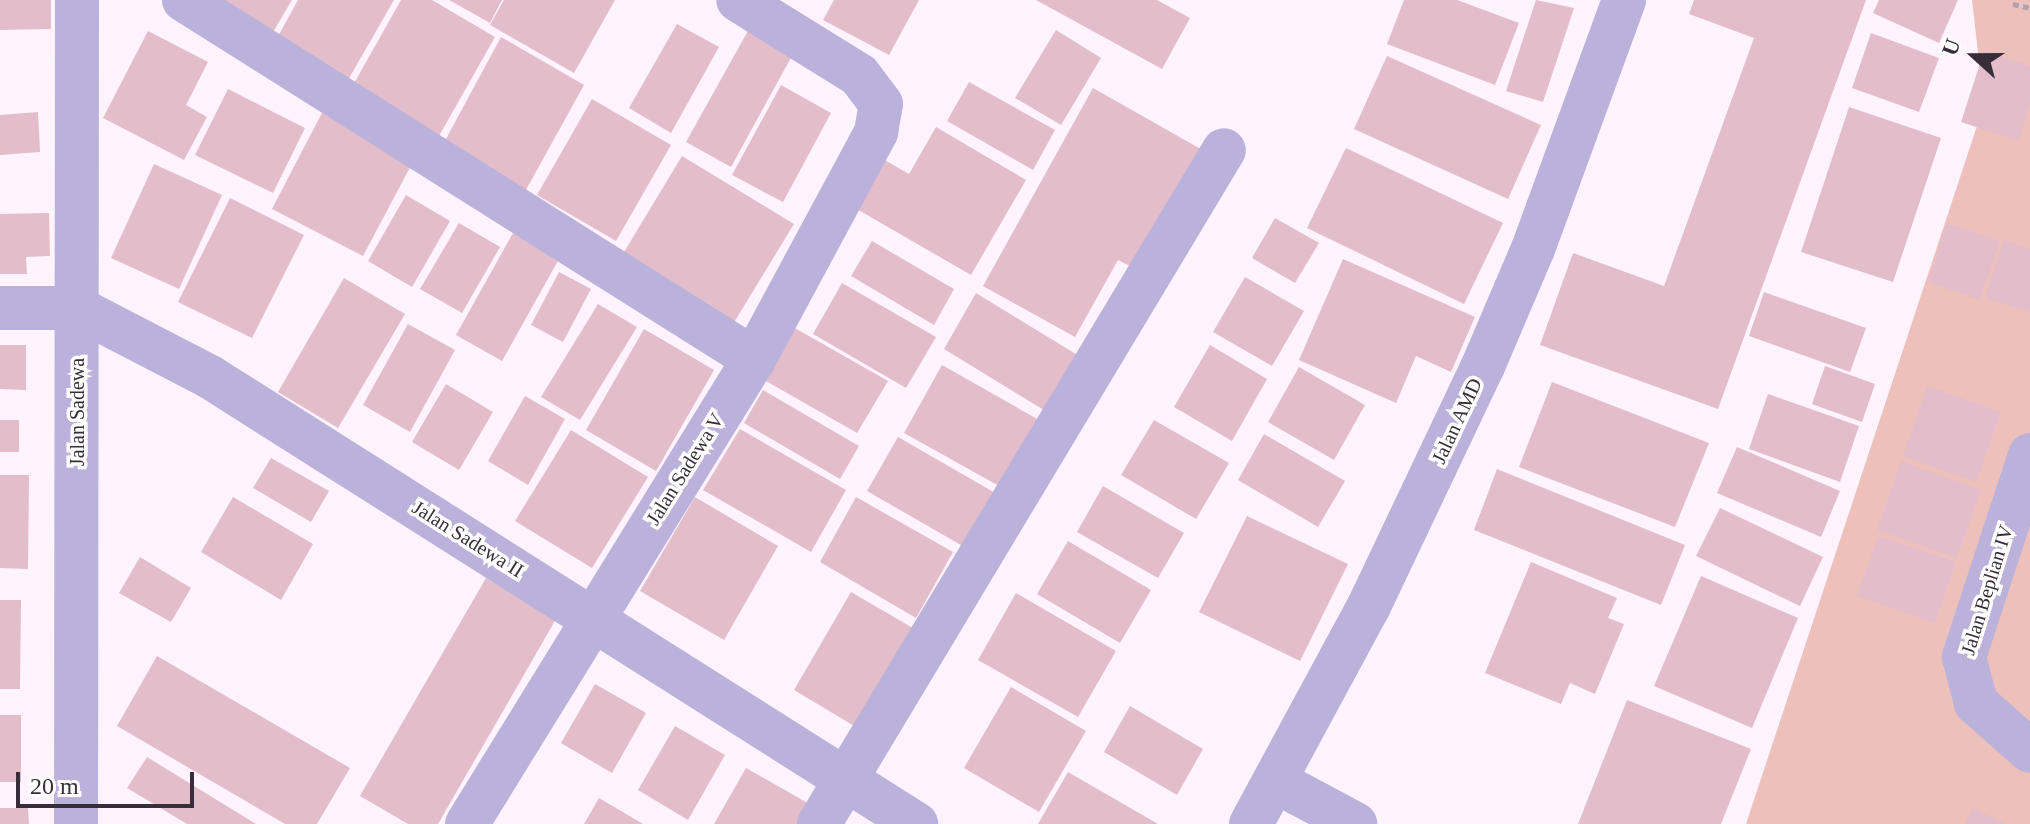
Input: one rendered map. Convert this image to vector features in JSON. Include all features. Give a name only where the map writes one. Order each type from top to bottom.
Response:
[{"type":"street","name":"Jalan Sadewa","points":[[76,824],[77,0]]},
{"type":"street","points":[[184,0],[754,359]]},
{"type":"street","name":"Jalan Sadewa V","points":[[467,824],[754,359],[876,132],[881,104],[859,75],[738,0]]},
{"type":"street","name":"Jalan AMD","points":[[1251,824],[1277,782],[1368,608],[1483,366],[1533,249],[1624,0]]},
{"type":"street","points":[[819,824],[1224,150]]},
{"type":"street","name":"Jalan Sadewa II","points":[[0,308],[77,308],[210,377],[916,824]]},
{"type":"street","name":"Jalan Beplian IV","points":[[2030,455],[1964,657],[1976,703],[2030,751]]},
{"type":"street","points":[[1277,782],[1355,824]]},
{"type":"path","points":[[2013,4],[2030,8]]},
{"type":"shaded area","points":[[1972,0],[2030,0],[2030,824],[1746,824],[1984,105]]},
{"type":"building","points":[[0,0],[51,0],[51,29],[0,30]]},
{"type":"building","points":[[223,0],[292,0],[270,37]]},
{"type":"building","points":[[298,0],[394,0],[348,80],[276,40]]},
{"type":"building","points":[[401,0],[432,0],[495,37],[439,136],[352,87]]},
{"type":"building","points":[[449,0],[502,0],[490,23]]},
{"type":"building","points":[[504,0],[615,0],[574,73],[490,25]]},
{"type":"building","points":[[834,0],[919,0],[889,55],[823,20]]},
{"type":"building","points":[[1036,0],[1157,0],[1190,18],[1162,69]]},
{"type":"building","points":[[1404,0],[1457,0],[1519,23],[1495,85],[1387,44]]},
{"type":"building","points":[[1536,0],[1574,8],[1543,102],[1506,91]]},
{"type":"building","points":[[1694,0],[1866,0],[1718,409],[1540,345],[1573,253],[1664,286],[1754,38],[1689,14]]},
{"type":"building","points":[[1879,0],[1958,0],[1939,43],[1873,13]]},
{"type":"building","points":[[677,24],[719,47],[671,133],[629,108]]},
{"type":"building","points":[[749,29],[793,54],[731,167],[686,142]]},
{"type":"building","points":[[1056,30],[1101,58],[1061,125],[1015,98]]},
{"type":"building","points":[[148,31],[208,62],[186,105],[207,117],[184,160],[103,118]]},
{"type":"building","points":[[1871,33],[1939,58],[1919,112],[1852,88]]},
{"type":"building","points":[[501,37],[584,85],[522,197],[440,150]]},
{"type":"building","points":[[1984,51],[2030,66],[2030,105],[2018,141],[1961,122]]},
{"type":"building","points":[[1387,56],[1541,125],[1508,199],[1354,129]]},
{"type":"building","points":[[969,82],[1055,130],[1033,170],[947,121]]},
{"type":"building","points":[[781,85],[831,113],[783,202],[732,175]]},
{"type":"building","points":[[1093,88],[1206,152],[1140,271],[1118,260],[1075,337],[983,286]]},
{"type":"building","points":[[228,89],[305,128],[273,193],[195,155]]},
{"type":"building","points":[[592,99],[671,145],[616,241],[537,195]]},
{"type":"building","points":[[1849,107],[1941,138],[1893,282],[1801,252]]},
{"type":"building","points":[[324,109],[415,158],[363,256],[272,209]]},
{"type":"building","points":[[38,112],[40,152],[0,155],[0,115]]},
{"type":"building","points":[[936,127],[1026,180],[971,275],[855,208],[883,159],[909,174]]},
{"type":"building","points":[[1346,148],[1503,223],[1464,304],[1307,228]]},
{"type":"building","points":[[682,156],[794,224],[733,324],[621,257]]},
{"type":"building","points":[[154,164],[222,195],[179,289],[111,258]]},
{"type":"building","points":[[406,195],[450,221],[412,287],[368,261]]},
{"type":"building","points":[[230,198],[304,235],[252,338],[178,302]]},
{"type":"building","points":[[49,213],[50,256],[26,257],[27,274],[0,274],[0,214]]},
{"type":"building","points":[[1275,218],[1319,243],[1295,283],[1252,258]]},
{"type":"building","points":[[459,223],[500,247],[462,313],[420,289]]},
{"type":"building","points":[[1946,223],[2000,241],[1980,300],[1928,282]]},
{"type":"building","points":[[513,233],[559,259],[502,361],[456,335]]},
{"type":"building","points":[[2004,240],[2030,249],[2030,312],[1985,298]]},
{"type":"building","points":[[872,241],[954,289],[934,325],[851,276]]},
{"type":"building","points":[[1343,259],[1475,317],[1451,372],[1416,356],[1396,403],[1299,360]]},
{"type":"building","points":[[559,272],[591,289],[563,342],[531,325]]},
{"type":"building","points":[[1245,277],[1304,311],[1272,366],[1213,332]]},
{"type":"building","points":[[344,278],[405,314],[338,428],[278,392]]},
{"type":"building","points":[[842,283],[936,337],[906,388],[813,334]]},
{"type":"building","points":[[1764,292],[1866,328],[1850,372],[1749,336]]},
{"type":"building","points":[[976,293],[1084,359],[1052,415],[944,349]]},
{"type":"building","points":[[598,304],[637,327],[580,420],[541,397]]},
{"type":"building","points":[[786,323],[888,381],[857,433],[757,376]]},
{"type":"building","points":[[408,324],[455,350],[410,432],[363,405]]},
{"type":"building","points":[[644,329],[714,370],[656,471],[586,430]]},
{"type":"building","points":[[0,345],[26,345],[26,390],[0,389]]},
{"type":"building","points":[[1210,345],[1267,379],[1232,441],[1174,407]]},
{"type":"building","points":[[942,365],[1046,424],[1008,491],[904,433]]},
{"type":"building","points":[[1825,366],[1875,384],[1862,422],[1812,404]]},
{"type":"building","points":[[1299,367],[1365,405],[1334,460],[1268,422]]},
{"type":"building","points":[[1552,382],[1709,443],[1675,527],[1519,467]]},
{"type":"building","points":[[446,384],[493,412],[459,470],[412,442]]},
{"type":"building","points":[[1927,386],[2001,412],[1976,482],[1903,456]]},
{"type":"building","points":[[763,390],[859,446],[840,479],[744,423]]},
{"type":"building","points":[[1768,394],[1859,426],[1840,482],[1749,449]]},
{"type":"building","points":[[525,396],[565,419],[528,485],[488,461]]},
{"type":"building","points":[[0,420],[19,420],[19,452],[0,452]]},
{"type":"building","points":[[1154,420],[1229,463],[1196,519],[1121,475]]},
{"type":"building","points":[[740,429],[846,490],[811,552],[703,490]]},
{"type":"building","points":[[571,430],[648,477],[592,568],[515,521]]},
{"type":"building","points":[[1264,434],[1345,481],[1318,527],[1238,480]]},
{"type":"building","points":[[898,437],[997,494],[966,548],[867,491]]},
{"type":"building","points":[[1737,447],[1840,491],[1821,537],[1717,493]]},
{"type":"building","points":[[271,458],[329,491],[311,522],[253,488]]},
{"type":"building","points":[[1901,461],[1981,490],[1957,558],[1877,530]]},
{"type":"building","points":[[1497,469],[1685,545],[1661,605],[1474,530]]},
{"type":"building","points":[[0,475],[29,475],[28,569],[0,568]]},
{"type":"building","points":[[1103,486],[1184,533],[1158,578],[1077,532]]},
{"type":"building","points":[[233,497],[313,544],[281,600],[201,552]]},
{"type":"building","points":[[695,497],[778,546],[724,640],[640,591]]},
{"type":"building","points":[[856,497],[953,552],[916,618],[820,562]]},
{"type":"building","points":[[1720,508],[1823,557],[1800,606],[1696,556]]},
{"type":"building","points":[[1247,516],[1348,564],[1300,661],[1199,612]]},
{"type":"building","points":[[1878,536],[1956,562],[1935,623],[1857,596]]},
{"type":"building","points":[[1068,541],[1151,590],[1120,643],[1037,594]]},
{"type":"building","points":[[140,557],[191,588],[171,622],[119,593]]},
{"type":"building","points":[[1531,562],[1617,598],[1608,618],[1624,624],[1595,694],[1570,683],[1561,704],[1485,673]]},
{"type":"building","points":[[1701,576],[1798,618],[1752,728],[1654,686]]},
{"type":"building","points":[[486,578],[556,619],[438,824],[408,824],[360,796]]},
{"type":"building","points":[[851,592],[918,631],[861,730],[794,690]]},
{"type":"building","points":[[1016,593],[1116,651],[1078,717],[978,660]]},
{"type":"building","points":[[0,600],[21,600],[20,689],[0,689]]},
{"type":"building","points":[[157,656],[350,768],[317,824],[285,824],[117,726]]},
{"type":"building","points":[[595,684],[646,713],[612,773],[561,743]]},
{"type":"building","points":[[1011,687],[1086,731],[1039,812],[964,768]]},
{"type":"building","points":[[1627,700],[1751,749],[1721,824],[1578,824]]},
{"type":"building","points":[[1130,706],[1203,749],[1177,795],[1104,752]]},
{"type":"building","points":[[0,715],[21,715],[21,782],[0,782]]},
{"type":"building","points":[[675,726],[725,755],[688,820],[638,790]]},
{"type":"building","points":[[147,757],[256,824],[187,824],[127,788]]},
{"type":"building","points":[[746,768],[811,805],[800,824],[714,824]]},
{"type":"building","points":[[1068,772],[1158,824],[1038,824]]},
{"type":"building","points":[[599,798],[643,824],[584,824]]},
{"type":"building","points":[[0,808],[28,808],[29,824],[0,824]]},
{"type":"building","points":[[1973,808],[2006,824],[1965,824]]}]
